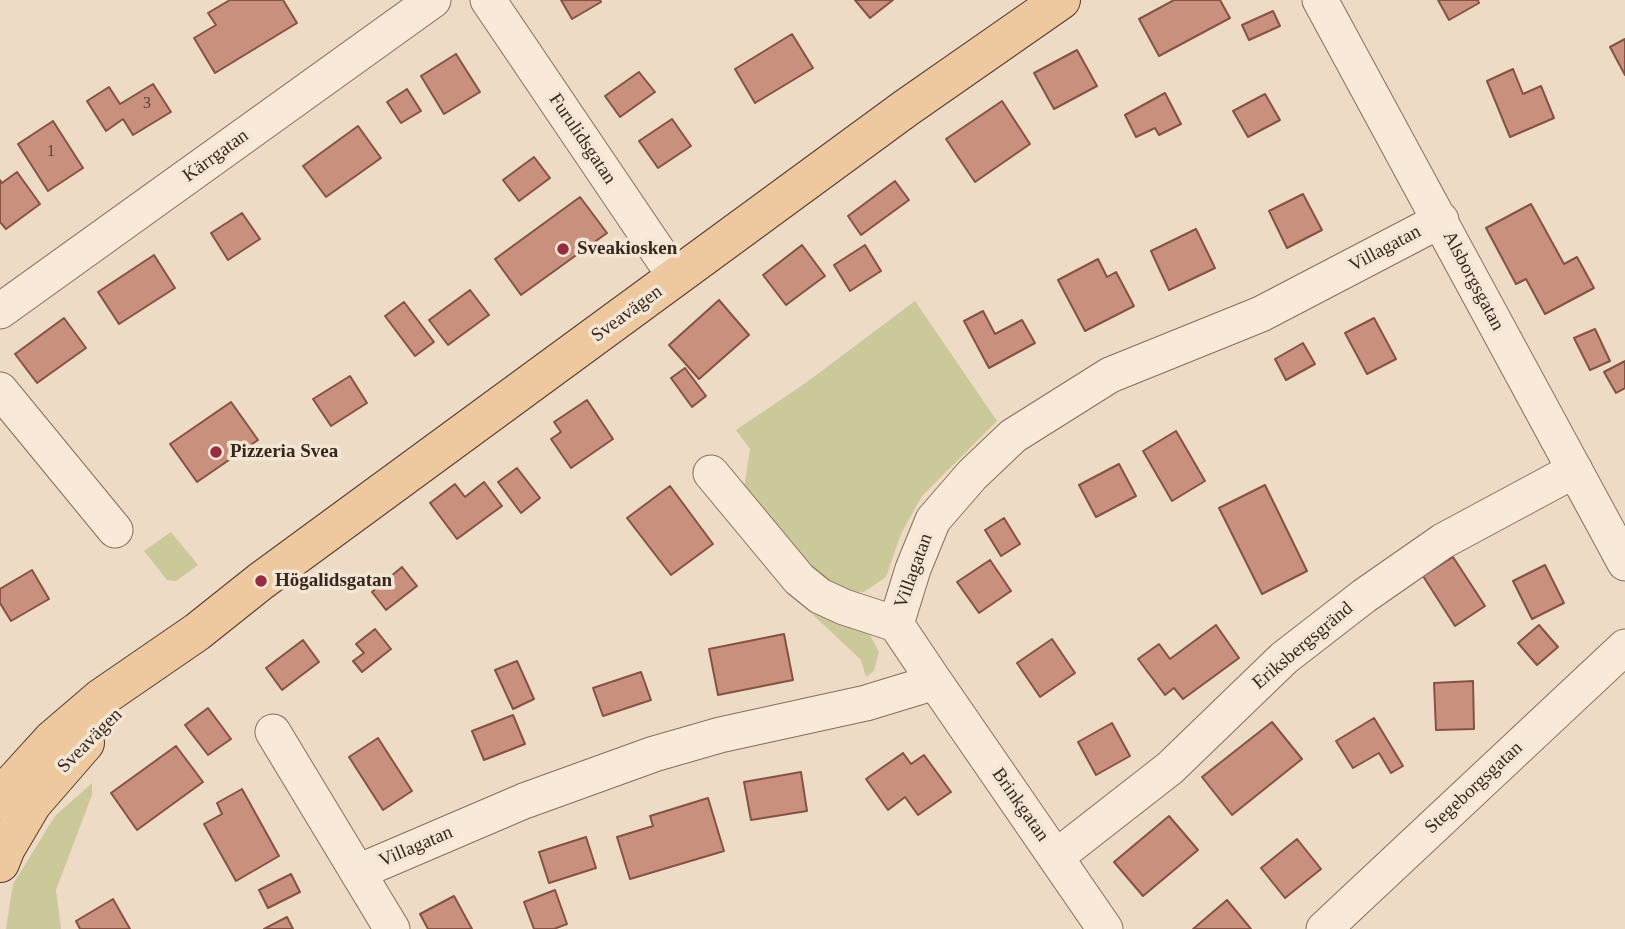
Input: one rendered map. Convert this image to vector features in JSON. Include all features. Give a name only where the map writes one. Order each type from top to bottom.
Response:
[{"type":"main road","name":"Sveavägen","points":[[0,801],[52,740],[101,698],[197,632],[272,573],[906,108],[1061,0]]},
{"type":"main road","name":"Sveavägen","points":[[0,863],[32,804],[76,752],[197,632]]},
{"type":"street","name":"Kärrgatan","points":[[0,311],[433,0]]},
{"type":"street","name":"Furulidsgatan","points":[[488,0],[676,278]]},
{"type":"street","name":"Alsborgsgatan","points":[[1320,0],[1625,563]]},
{"type":"street","name":"Villagatan","points":[[358,872],[524,801],[654,754],[746,729],[866,703],[935,682],[896,624],[913,569],[933,520],[972,475],[1013,436],[1110,375],[1261,314],[1441,220]]},
{"type":"street","points":[[0,390],[115,530]]},
{"type":"street","name":"Eriksbergsgränd","points":[[1056,857],[1170,768],[1284,658],[1364,596],[1443,541],[1575,470]]},
{"type":"street","points":[[711,473],[799,579],[820,596],[896,624]]},
{"type":"street","name":"Stegeborgsgatan","points":[[1324,929],[1625,647]]},
{"type":"street","name":"Brinkgatan","points":[[935,682],[1105,929]]},
{"type":"street","points":[[273,732],[392,929]]},
{"type":"shaded area","points":[[915,301],[997,421],[922,496],[901,534],[886,577],[864,592],[835,591],[809,571],[744,488],[750,449],[736,430],[807,382]]},
{"type":"shaded area","points":[[171,532],[198,565],[176,581],[167,580],[144,551]]},
{"type":"shaded area","points":[[809,611],[855,622],[870,635],[879,652],[874,671],[866,677],[861,660]]},
{"type":"shaded area","points":[[92,783],[92,795],[56,890],[61,929],[6,929],[13,884],[55,816]]},
{"type":"building","points":[[230,0],[283,0],[297,23],[215,73],[194,38],[216,25],[208,13]]},
{"type":"building","points":[[561,0],[600,0],[601,2],[572,19]]},
{"type":"building","points":[[855,0],[893,0],[870,18]]},
{"type":"building","points":[[1174,0],[1220,0],[1230,18],[1159,56],[1139,19]]},
{"type":"building","points":[[1438,0],[1478,0],[1479,3],[1449,20]]},
{"type":"building","points":[[1273,11],[1280,26],[1249,40],[1242,25]]},
{"type":"building","points":[[792,34],[813,68],[755,103],[735,69]]},
{"type":"building","points":[[1625,39],[1625,75],[1610,47]]},
{"type":"building","points":[[1077,50],[1097,86],[1054,109],[1034,73]]},
{"type":"building","points":[[456,54],[480,92],[444,114],[421,76]]},
{"type":"building","points":[[1513,69],[1523,94],[1541,86],[1554,118],[1510,137],[1487,81]]},
{"type":"building","points":[[639,72],[655,92],[620,117],[605,96]]},
{"type":"building","points":[[153,84],[171,112],[133,135],[123,119],[106,131],[87,101],[109,87],[120,104]]},
{"type":"building","points":[[407,89],[421,111],[401,123],[387,102]]},
{"type":"building","points":[[1165,93],[1181,124],[1159,135],[1155,128],[1136,137],[1125,115]]},
{"type":"building","points":[[1265,94],[1280,120],[1248,137],[1233,111]]},
{"type":"building","points":[[1002,101],[1030,144],[975,182],[946,139]]},
{"type":"building","points":[[672,119],[691,146],[658,168],[639,141]]},
{"type":"building","points":[[53,121],[83,168],[48,191],[18,144]]},
{"type":"building","points":[[358,126],[381,158],[326,197],[303,166]]},
{"type":"building","points":[[534,157],[550,178],[519,201],[503,180]]},
{"type":"building","points":[[17,172],[40,204],[6,229],[0,222],[0,180],[2,183]]},
{"type":"building","points":[[895,181],[909,200],[861,235],[848,216]]},
{"type":"building","points":[[1303,194],[1322,230],[1287,248],[1269,211]]},
{"type":"building","points":[[580,197],[607,233],[521,295],[495,259]]},
{"type":"building","points":[[1531,204],[1564,264],[1577,257],[1594,288],[1545,314],[1526,279],[1516,284],[1486,228]]},
{"type":"building","points":[[242,213],[260,239],[228,260],[211,233]]},
{"type":"building","points":[[1196,229],[1215,268],[1169,290],[1151,251]]},
{"type":"building","points":[[802,245],[825,276],[786,305],[763,275]]},
{"type":"building","points":[[865,245],[881,271],[850,291],[834,265]]},
{"type":"building","points":[[154,255],[175,288],[119,324],[98,292]]},
{"type":"building","points":[[1098,259],[1107,277],[1116,272],[1134,306],[1085,331],[1058,280]]},
{"type":"building","points":[[470,290],[489,315],[448,345],[429,320]]},
{"type":"building","points":[[719,300],[749,335],[699,379],[669,345]]},
{"type":"building","points":[[404,302],[434,342],[415,356],[385,316]]},
{"type":"building","points":[[983,311],[995,334],[1022,320],[1035,343],[989,368],[964,321]]},
{"type":"building","points":[[64,318],[86,348],[37,383],[15,354]]},
{"type":"building","points":[[1374,318],[1396,359],[1367,374],[1345,333]]},
{"type":"building","points":[[1595,329],[1610,361],[1590,370],[1574,338]]},
{"type":"building","points":[[1303,343],[1315,364],[1286,380],[1275,359]]},
{"type":"building","points":[[1625,361],[1625,388],[1616,393],[1604,372]]},
{"type":"building","points":[[685,368],[706,396],[692,407],[671,378]]},
{"type":"building","points":[[350,376],[367,403],[331,426],[313,399]]},
{"type":"building","points":[[587,400],[613,439],[571,468],[551,439],[561,432],[554,422]]},
{"type":"building","points":[[231,402],[258,440],[197,482],[170,444]]},
{"type":"building","points":[[1176,431],[1205,481],[1172,501],[1143,451]]},
{"type":"building","points":[[1119,464],[1136,496],[1096,517],[1079,485]]},
{"type":"building","points":[[517,468],[540,498],[521,513],[498,482]]},
{"type":"building","points":[[484,482],[502,506],[457,539],[430,503],[455,484],[465,497]]},
{"type":"building","points":[[1265,485],[1307,571],[1262,594],[1219,508]]},
{"type":"building","points":[[670,486],[713,544],[671,575],[627,518]]},
{"type":"building","points":[[1004,518],[1020,544],[1001,556],[985,530]]},
{"type":"building","points":[[1453,557],[1485,606],[1455,626],[1423,576]]},
{"type":"building","points":[[990,560],[1011,591],[979,613],[957,582]]},
{"type":"building","points":[[1545,565],[1564,603],[1532,619],[1513,581]]},
{"type":"building","points":[[402,567],[417,586],[386,610],[372,592]]},
{"type":"building","points":[[32,570],[49,599],[11,621],[0,603],[0,589]]},
{"type":"building","points":[[1216,625],[1239,658],[1183,699],[1174,688],[1165,695],[1138,659],[1159,644],[1170,659]]},
{"type":"building","points":[[1539,625],[1558,647],[1537,665],[1518,643]]},
{"type":"building","points":[[375,629],[391,649],[362,672],[353,661],[364,653],[356,644]]},
{"type":"building","points":[[784,634],[793,680],[718,695],[709,649]]},
{"type":"building","points":[[1052,639],[1075,673],[1040,697],[1017,663]]},
{"type":"building","points":[[303,640],[319,662],[282,690],[266,668]]},
{"type":"building","points":[[517,661],[534,699],[513,709],[495,670]]},
{"type":"building","points":[[641,672],[651,700],[603,716],[593,688]]},
{"type":"building","points":[[1473,681],[1474,729],[1436,730],[1434,683]]},
{"type":"building","points":[[208,708],[231,739],[208,755],[185,725]]},
{"type":"building","points":[[513,715],[525,744],[484,760],[472,731]]},
{"type":"building","points":[[1374,718],[1403,766],[1391,773],[1379,753],[1353,768],[1336,741]]},
{"type":"building","points":[[1272,722],[1302,759],[1232,815],[1202,777]]},
{"type":"building","points":[[1112,723],[1130,756],[1096,775],[1078,742]]},
{"type":"building","points":[[378,738],[412,791],[383,810],[349,757]]},
{"type":"building","points":[[176,746],[203,782],[137,830],[111,793]]},
{"type":"building","points":[[903,753],[911,764],[924,755],[951,792],[918,815],[905,797],[888,810],[866,779]]},
{"type":"building","points":[[801,772],[807,811],[751,820],[744,782]]},
{"type":"building","points":[[242,789],[279,856],[236,881],[204,824],[222,814],[217,803]]},
{"type":"building","points":[[708,798],[724,851],[630,879],[617,837],[653,826],[650,816]]},
{"type":"building","points":[[1169,816],[1198,850],[1143,896],[1114,862]]},
{"type":"building","points":[[586,837],[596,868],[549,883],[539,852]]},
{"type":"building","points":[[1297,839],[1321,869],[1285,898],[1261,868]]},
{"type":"building","points":[[291,874],[300,892],[268,908],[259,890]]},
{"type":"building","points":[[555,890],[567,924],[554,929],[534,929],[524,902]]},
{"type":"building","points":[[454,896],[472,929],[428,929],[420,914]]},
{"type":"building","points":[[113,899],[130,929],[80,929],[76,921]]},
{"type":"building","points":[[1227,900],[1251,929],[1193,929]]},
{"type":"building","points":[[287,917],[293,929],[264,929]]},
{"type":"place","name":"Sveakiosken","points":[[563,249]]},
{"type":"place","name":"Pizzeria Svea","points":[[216,452]]},
{"type":"place","name":"Högalidsgatan","points":[[261,581]]}]
